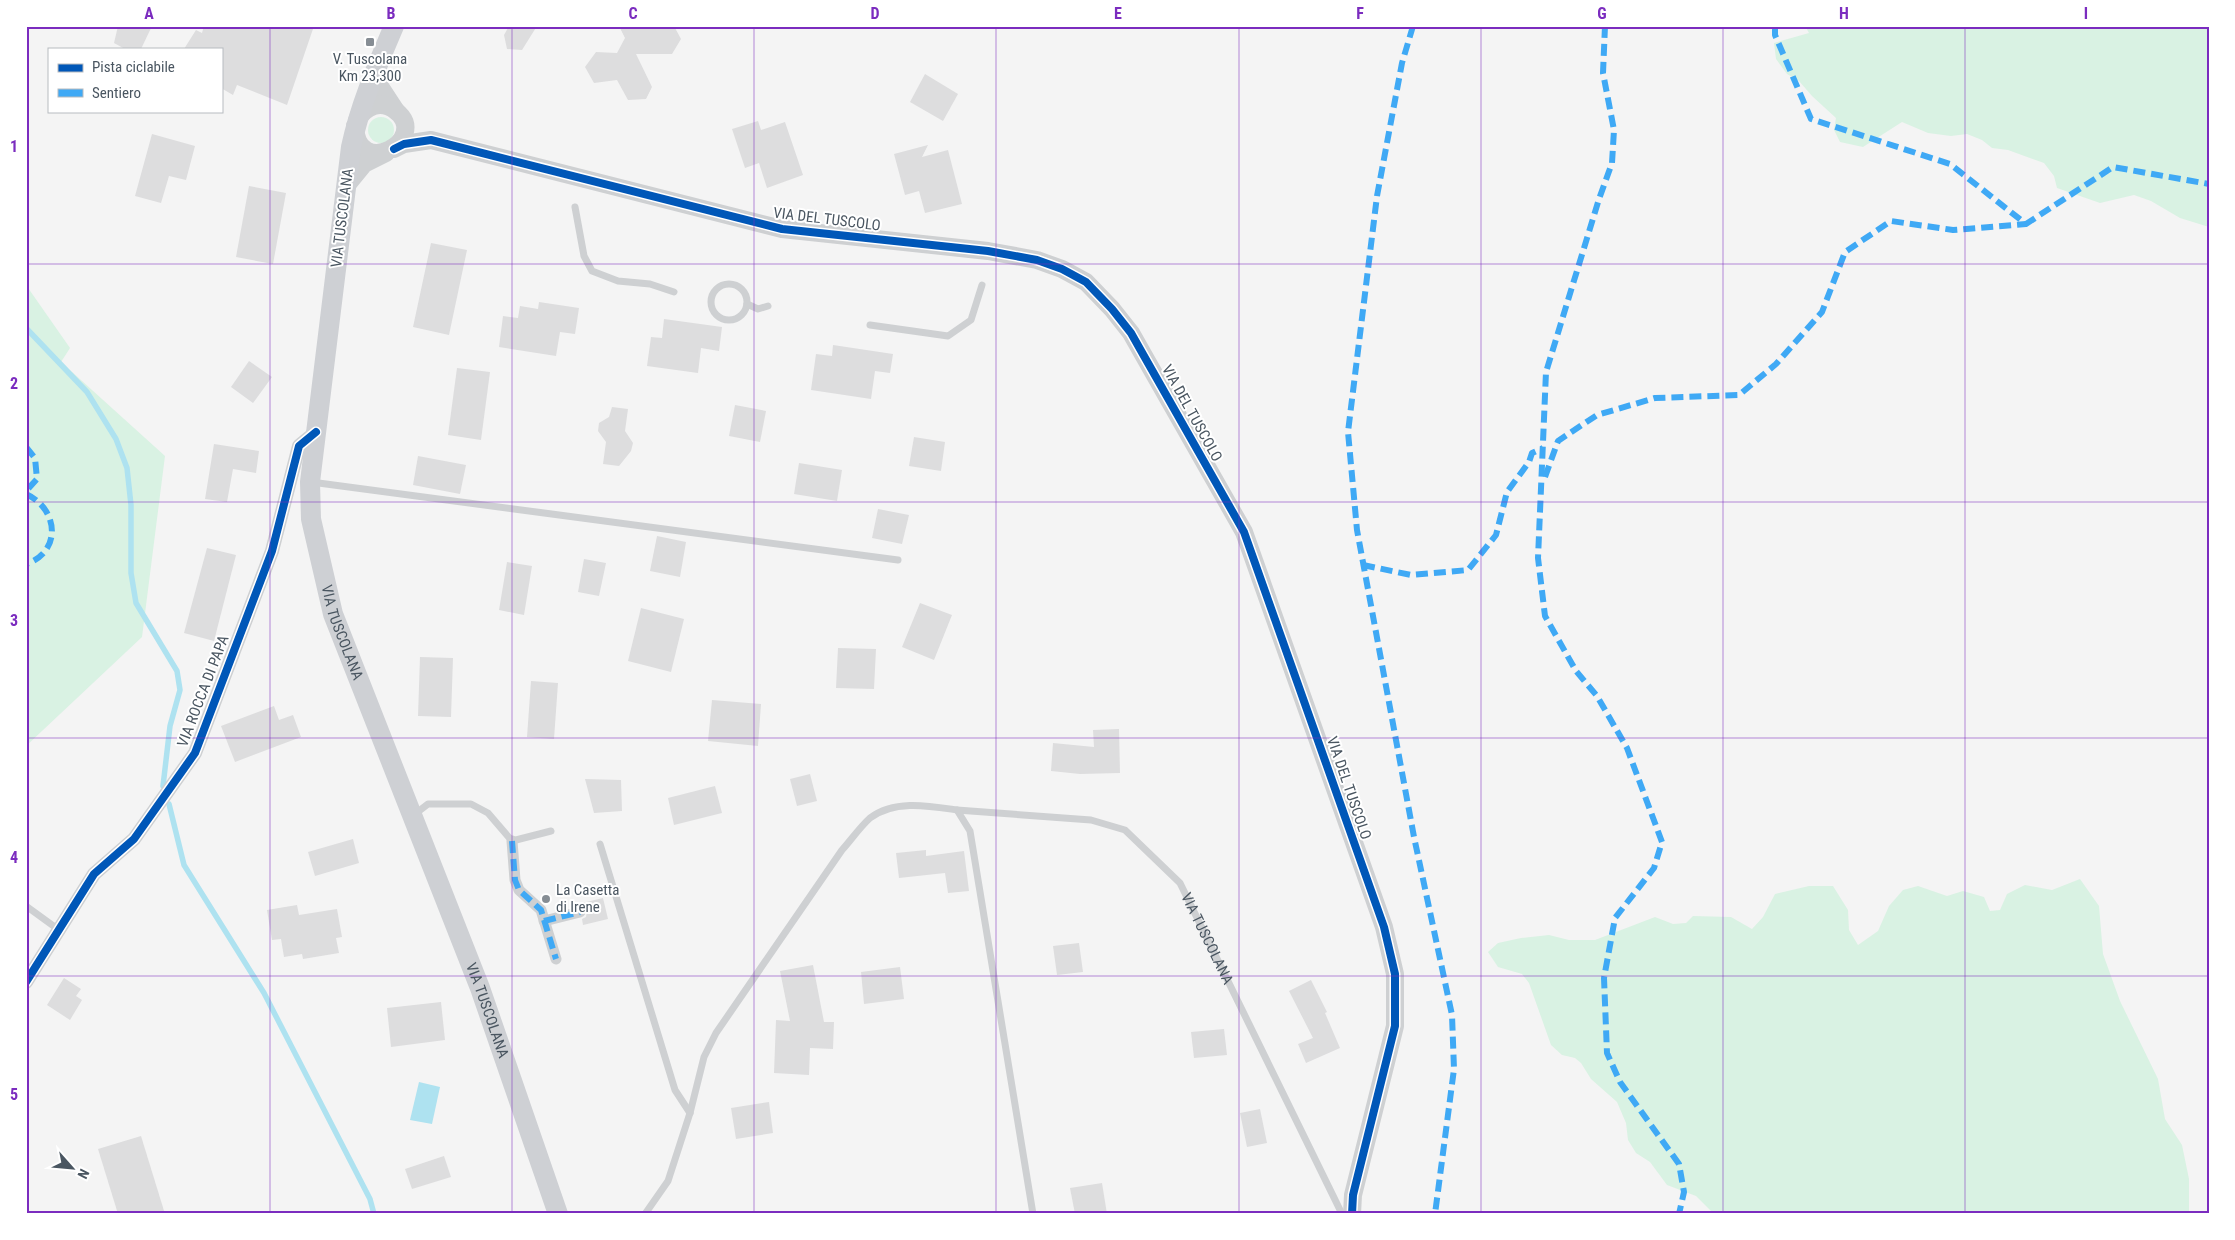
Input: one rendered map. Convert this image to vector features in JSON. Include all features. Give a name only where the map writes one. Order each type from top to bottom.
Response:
[{"type":"main road","name":"VIA TUSCOLANA","points":[[394,26],[356,123],[346,186],[310,482],[311,519],[334,614],[480,988],[558,1214]]},
{"type":"street","points":[[376,68],[378,82],[398,113],[404,131],[399,145],[390,151],[380,154],[366,150],[357,138],[356,123],[367,108],[374,105],[389,107],[398,113],[431,140]]},
{"type":"street","points":[[346,186],[364,164],[404,144],[431,140]]},
{"type":"street","name":"VIA DEL TUSCOLO","points":[[431,140],[782,229],[988,251],[1037,260],[1062,269],[1086,282],[1112,309],[1135,340],[1244,532],[1374,899],[1390,950],[1394,974],[1395,1026],[1353,1195],[1352,1214]]},
{"type":"street","name":"VIA ROCCA DI PAPA","points":[[26,982],[94,874],[134,839],[195,754],[272,551],[299,446],[316,432]]},
{"type":"street","points":[[512,841],[517,885],[519,890],[541,910],[556,959]]},
{"type":"street","points":[[544,921],[580,912]]},
{"type":"lane","points":[[575,207],[584,256],[592,271],[618,281],[650,284],[674,292]]},
{"type":"lane","points":[[734,284],[744,292],[747,304],[742,314],[732,320],[727,320],[716,315],[710,299],[716,288],[734,284]]},
{"type":"lane","points":[[870,325],[948,336],[970,320],[982,285]]},
{"type":"lane","points":[[747,304],[758,309],[768,306]]},
{"type":"lane","points":[[310,482],[898,560]]},
{"type":"lane","points":[[413,816],[428,804],[471,804],[488,813],[512,841],[551,831]]},
{"type":"lane","name":"VIA TUSCOLANA","points":[[645,1214],[668,1182],[690,1113],[704,1057],[716,1033],[853,836],[871,818],[889,808],[923,804],[957,810],[1091,820],[1125,830],[1180,883],[1342,1214]]},
{"type":"lane","points":[[957,810],[970,831],[1033,1214]]},
{"type":"lane","points":[[600,844],[675,1090],[690,1113]]},
{"type":"lane","points":[[26,906],[59,930]]},
{"type":"green space","points":[[1805,26],[2209,26],[2209,227],[2180,218],[2151,201],[2134,195],[2100,203],[2057,188],[2054,176],[2044,163],[2008,150],[1992,148],[1982,140],[1967,134],[1951,136],[1928,133],[1902,122],[1863,147],[1840,142],[1834,130],[1836,118],[1799,81],[1787,74],[1776,59],[1774,43],[1809,33]]},
{"type":"green space","points":[[381,117],[390,121],[394,130],[390,139],[381,143],[372,139],[368,130],[372,121]]},
{"type":"green space","points":[[26,285],[70,348],[61,362],[165,456],[142,637],[26,746]]},
{"type":"green space","points":[[2080,879],[2099,906],[2103,954],[2120,1001],[2158,1079],[2165,1119],[2182,1145],[2189,1179],[2189,1214],[1791,1214],[1789,1211],[1782,1214],[1714,1214],[1696,1196],[1667,1185],[1650,1162],[1636,1153],[1628,1140],[1626,1123],[1617,1102],[1591,1079],[1581,1063],[1575,1058],[1562,1055],[1551,1045],[1529,983],[1522,974],[1498,967],[1488,952],[1498,943],[1521,938],[1549,935],[1569,940],[1595,940],[1655,917],[1673,924],[1686,923],[1693,916],[1731,917],[1752,929],[1763,917],[1775,894],[1809,886],[1833,886],[1848,910],[1849,930],[1858,945],[1878,931],[1889,906],[1903,890],[1918,886],[1947,896],[1963,891],[1984,897],[1990,911],[2000,910],[2007,894],[2025,885],[2052,890]]},
{"type":"water","points":[[419,1082],[440,1087],[432,1124],[410,1120]]},
{"type":"building","points":[[118,26],[152,26],[141,48],[123,48],[114,43]]},
{"type":"building","points":[[204,26],[314,26],[287,105],[237,85],[233,95],[222,89],[222,48],[185,48],[196,30],[202,33]]},
{"type":"building","points":[[509,26],[537,26],[522,50],[507,49],[504,35]]},
{"type":"building","points":[[619,26],[674,26],[681,39],[672,54],[636,54],[652,87],[646,99],[628,100],[617,80],[594,83],[585,67],[596,52],[617,53],[625,38]]},
{"type":"building","points":[[925,74],[958,94],[943,121],[910,102]]},
{"type":"building","points":[[758,121],[761,130],[785,122],[803,175],[767,188],[759,163],[745,168],[732,129]]},
{"type":"building","points":[[152,134],[195,146],[186,180],[169,176],[161,203],[135,196]]},
{"type":"building","points":[[928,145],[922,157],[948,150],[962,204],[925,213],[919,191],[905,195],[894,154]]},
{"type":"building","points":[[249,186],[286,193],[273,264],[236,257]]},
{"type":"building","points":[[431,243],[467,250],[449,335],[413,327]]},
{"type":"building","points":[[539,302],[579,308],[575,334],[560,332],[556,356],[499,347],[503,316],[518,318],[520,306],[538,309]]},
{"type":"building","points":[[664,319],[722,327],[719,351],[701,348],[698,373],[647,366],[651,337],[662,338]]},
{"type":"building","points":[[833,345],[893,354],[890,373],[875,371],[871,399],[811,390],[816,354],[832,356]]},
{"type":"building","points":[[249,361],[272,377],[253,403],[231,387]]},
{"type":"building","points":[[457,368],[490,372],[481,440],[448,435]]},
{"type":"building","points":[[735,405],[766,411],[760,442],[729,436]]},
{"type":"building","points":[[612,407],[628,409],[625,431],[633,443],[631,451],[619,466],[603,464],[606,442],[598,431],[599,423],[609,417]]},
{"type":"building","points":[[914,437],[945,442],[941,471],[909,466]]},
{"type":"building","points":[[214,444],[259,451],[256,473],[233,469],[227,502],[205,499]]},
{"type":"building","points":[[418,456],[466,465],[460,494],[413,485]]},
{"type":"building","points":[[799,463],[842,470],[837,501],[794,494]]},
{"type":"building","points":[[878,509],[909,515],[902,544],[872,538]]},
{"type":"building","points":[[657,536],[686,542],[680,577],[650,571]]},
{"type":"building","points":[[207,548],[236,555],[214,641],[184,633]]},
{"type":"building","points":[[584,559],[606,563],[599,596],[578,592]]},
{"type":"building","points":[[507,562],[532,566],[524,615],[499,610]]},
{"type":"building","points":[[920,603],[952,615],[934,660],[902,647]]},
{"type":"building","points":[[641,608],[684,619],[671,672],[628,661]]},
{"type":"building","points":[[838,648],[876,649],[874,689],[836,688]]},
{"type":"building","points":[[420,657],[453,658],[451,717],[418,716]]},
{"type":"building","points":[[531,681],[558,683],[554,739],[527,737]]},
{"type":"building","points":[[712,700],[761,704],[758,746],[708,741]]},
{"type":"building","points":[[274,706],[279,720],[293,715],[301,737],[235,762],[221,726]]},
{"type":"building","points":[[1119,729],[1120,773],[1080,774],[1051,771],[1053,743],[1094,747],[1093,730]]},
{"type":"building","points":[[810,774],[817,801],[797,806],[790,779]]},
{"type":"building","points":[[585,779],[621,780],[622,811],[594,813]]},
{"type":"building","points":[[715,786],[722,813],[674,825],[668,798]]},
{"type":"building","points":[[353,839],[359,863],[315,876],[308,852]]},
{"type":"building","points":[[926,850],[926,856],[964,851],[969,891],[948,893],[945,873],[899,878],[896,853]]},
{"type":"building","points":[[603,898],[608,919],[583,925],[582,919],[586,917],[587,911],[585,906],[578,904]]},
{"type":"building","points":[[297,905],[299,915],[337,909],[342,937],[336,938],[339,953],[303,959],[302,954],[284,957],[281,939],[272,940],[267,910]]},
{"type":"building","points":[[1079,943],[1083,972],[1057,975],[1053,946]]},
{"type":"building","points":[[813,965],[824,1022],[834,1022],[833,1049],[810,1048],[809,1075],[774,1073],[776,1020],[790,1021],[780,971]]},
{"type":"building","points":[[900,967],[904,999],[864,1004],[861,972]]},
{"type":"building","points":[[64,978],[81,989],[76,996],[82,1000],[70,1020],[47,1005]]},
{"type":"building","points":[[1311,980],[1327,1012],[1325,1013],[1340,1048],[1306,1063],[1298,1044],[1313,1038],[1289,991]]},
{"type":"building","points":[[441,1002],[445,1040],[391,1047],[387,1008]]},
{"type":"building","points":[[1224,1029],[1227,1055],[1194,1058],[1191,1032]]},
{"type":"building","points":[[769,1102],[773,1133],[736,1139],[731,1108]]},
{"type":"building","points":[[1260,1109],[1267,1143],[1247,1147],[1240,1113]]},
{"type":"building","points":[[141,1136],[165,1214],[118,1214],[98,1149]]},
{"type":"building","points":[[444,1156],[451,1177],[412,1189],[405,1169]]},
{"type":"building","points":[[1102,1183],[1107,1214],[1075,1214],[1070,1188]]},
{"type":"waterway","points":[[26,328],[87,392],[116,439],[127,468],[131,505],[131,573],[136,603],[177,671],[180,690],[170,726],[163,786]]},
{"type":"waterway","points":[[169,804],[184,865],[264,993],[370,1199],[374,1214]]},
{"type":"marked path","points":[[1413,26],[1402,63],[1377,196],[1348,432],[1357,530],[1414,837],[1452,1015],[1454,1069],[1435,1214]]},
{"type":"marked path","points":[[1605,26],[1603,73],[1614,130],[1612,163],[1599,199],[1546,372],[1538,558],[1545,616],[1576,671],[1597,696],[1627,748],[1662,842],[1654,868],[1615,918],[1604,978],[1607,1053],[1620,1082],[1679,1164],[1684,1192],[1679,1214]]},
{"type":"marked path","points":[[1775,26],[1775,35],[1811,119],[1950,164],[2026,224],[2113,167],[2209,184]]},
{"type":"marked path","points":[[1545,477],[1558,441],[1597,415],[1655,398],[1739,395],[1776,364],[1822,312],[1845,252],[1891,221],[1953,230],[2026,224]]},
{"type":"marked path","points":[[26,447],[35,458],[37,479],[26,491]]},
{"type":"marked path","points":[[1363,565],[1411,575],[1468,570],[1496,535],[1507,492],[1529,462],[1532,453],[1543,448]]},
{"type":"marked path","points":[[26,494],[37,501],[45,510],[52,530],[51,541],[46,550],[38,558],[26,564]]},
{"type":"marked path","points":[[512,841],[515,880],[519,890],[541,910],[556,959]]},
{"type":"marked path","points":[[544,921],[580,912]]},
{"type":"cycle path","points":[[394,149],[404,144],[431,140],[782,229],[988,251],[1037,260],[1062,269],[1086,282],[1112,309],[1131,333],[1244,532],[1384,927],[1395,974],[1395,1026],[1353,1195],[1352,1214]]},
{"type":"cycle path","points":[[26,982],[94,874],[134,839],[195,753],[272,551],[299,446],[316,432]]},
{"type":"place","name":"V. Tuscolana Km 23,300","points":[[370,42]]},
{"type":"place","name":"La Casetta di Irene","points":[[546,899]]}]
